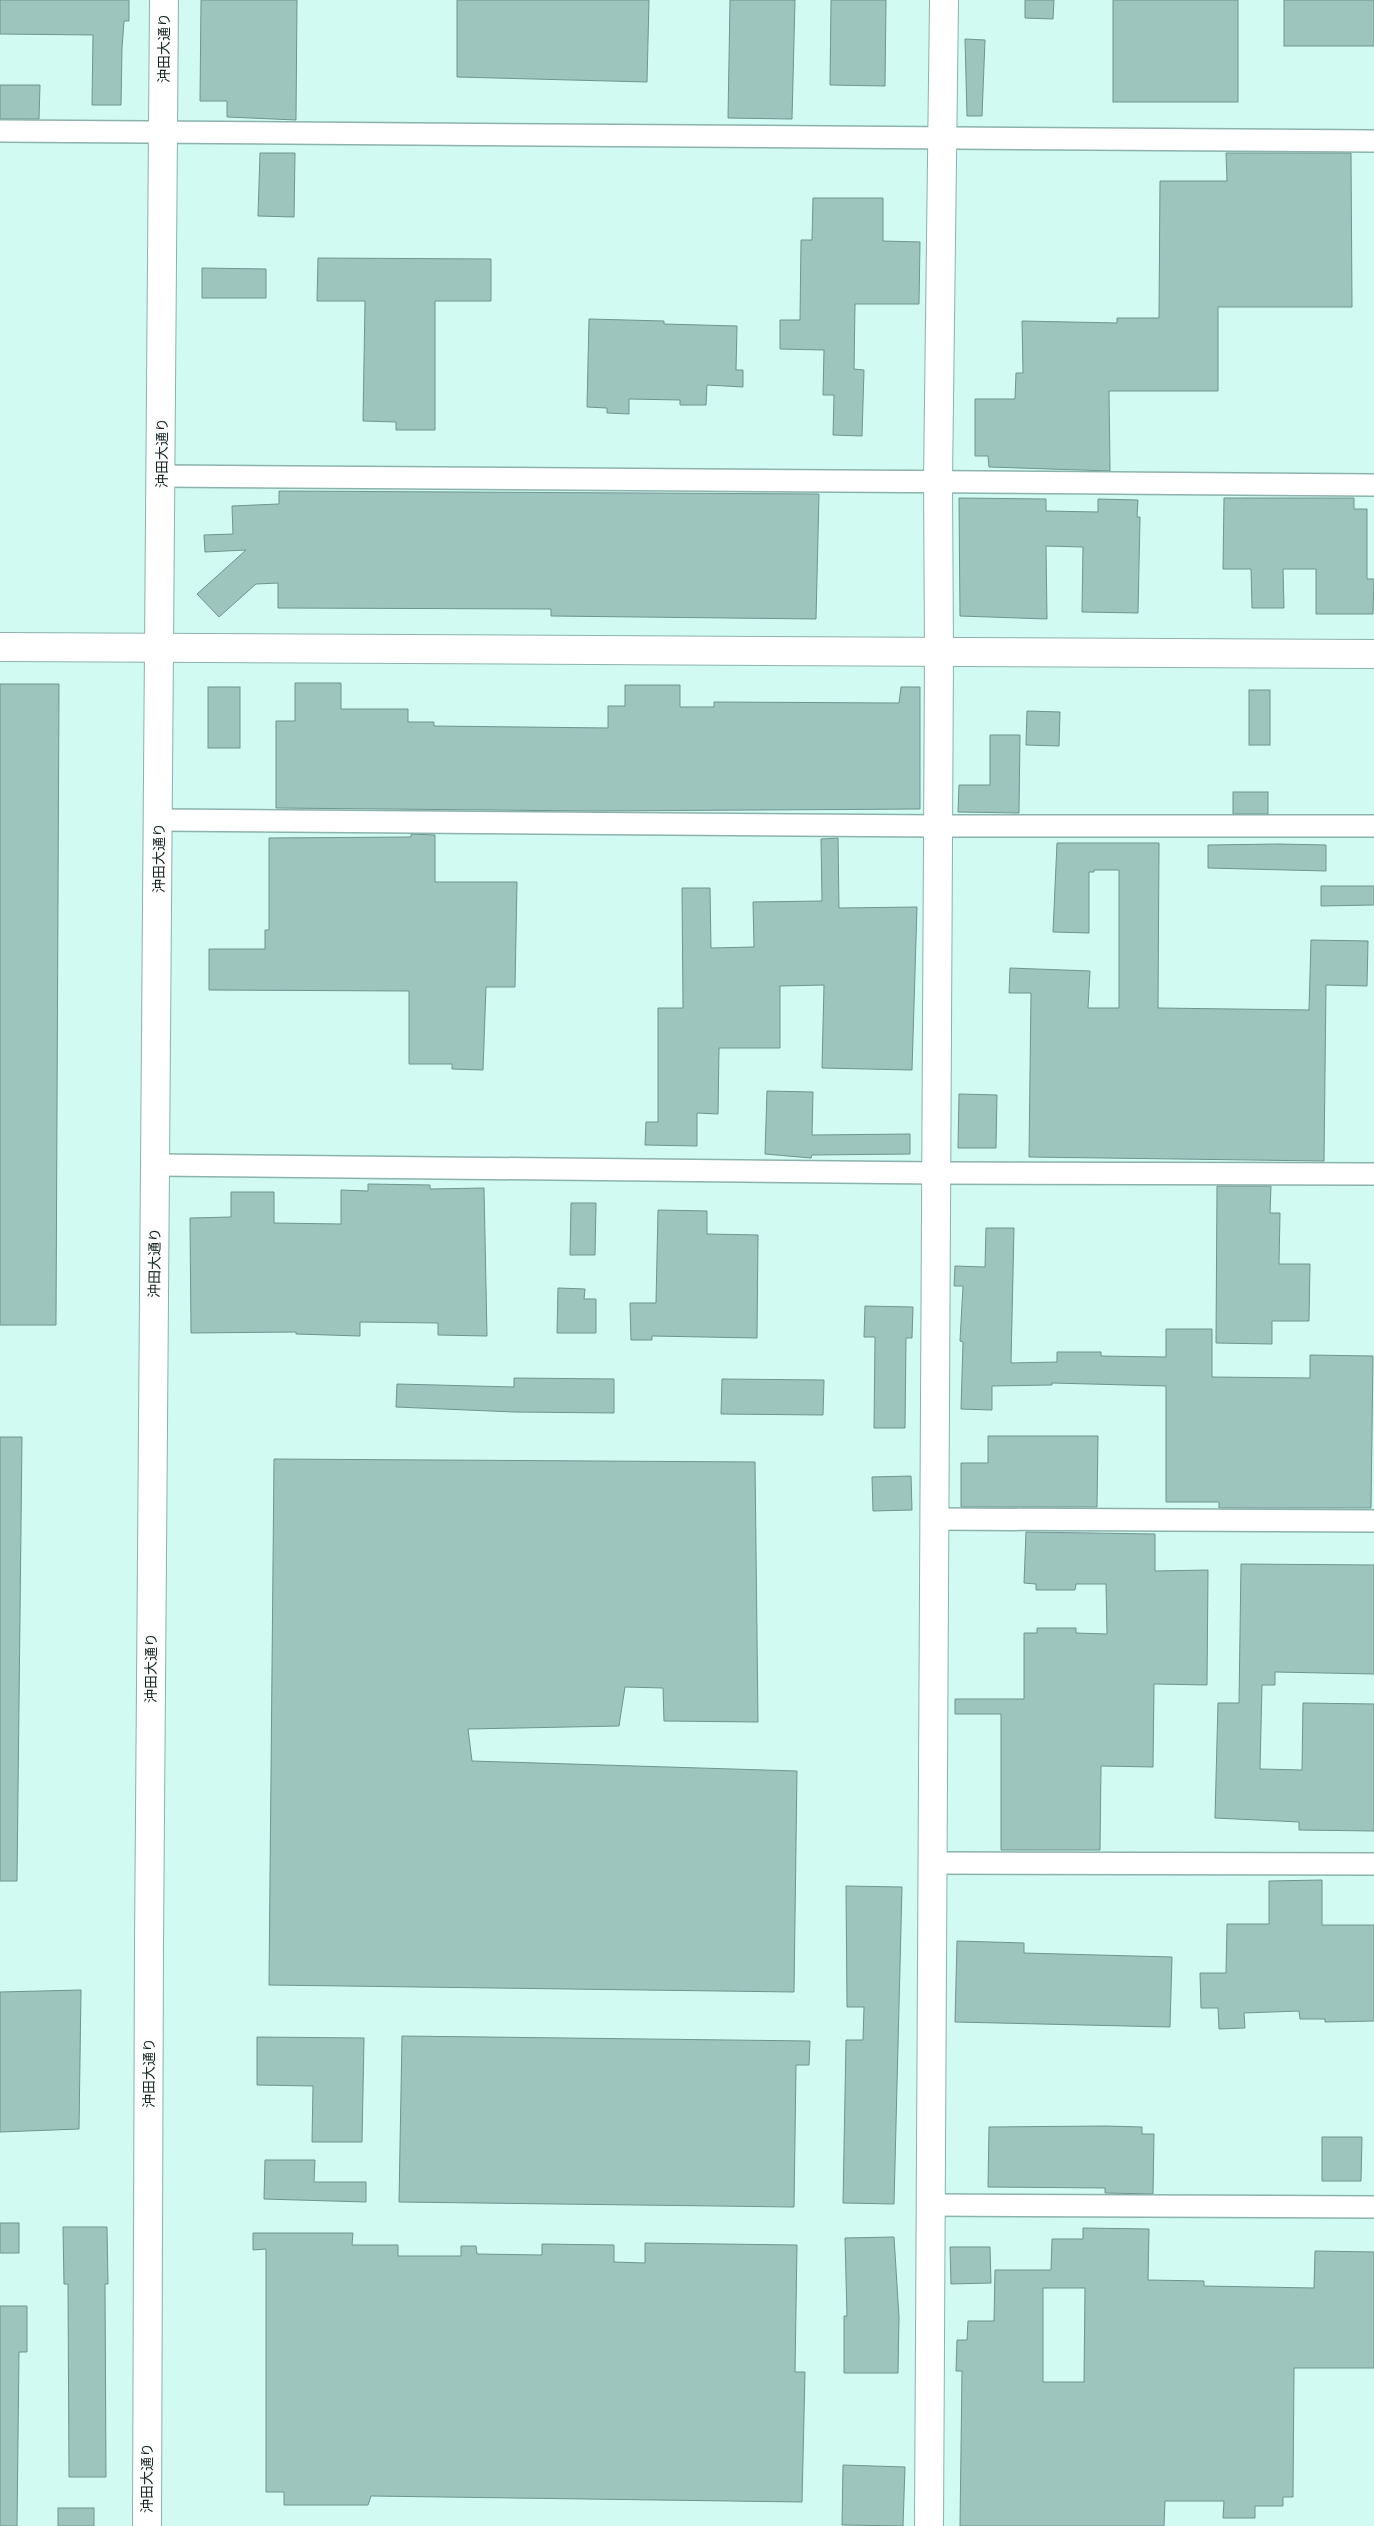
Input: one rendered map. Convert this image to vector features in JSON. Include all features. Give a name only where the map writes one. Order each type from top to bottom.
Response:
[{"type":"street","name":"沖田大通り","points":[[147,2526],[149,1944],[160,820],[164,0]]},
{"type":"street","points":[[929,2526],[939,653],[938,481],[944,0]]},
{"type":"street","points":[[0,131],[1374,141]]},
{"type":"street","points":[[161,476],[1374,485]]},
{"type":"street","points":[[0,647],[1374,654]]},
{"type":"street","points":[[160,820],[938,826],[1374,826]]},
{"type":"street","points":[[157,1165],[935,1173],[1374,1174]]},
{"type":"street","points":[[934,1519],[1374,1521]]},
{"type":"street","points":[[933,1863],[1374,1864]]},
{"type":"street","points":[[931,2205],[1374,2207]]},
{"type":"building","points":[[0,0],[129,0],[129,21],[124,21],[121,105],[92,105],[93,35],[0,34]]},
{"type":"building","points":[[201,0],[297,0],[296,120],[227,117],[227,101],[200,101]]},
{"type":"building","points":[[457,0],[649,0],[647,82],[457,77]]},
{"type":"building","points":[[730,0],[795,0],[792,119],[728,118]]},
{"type":"building","points":[[831,0],[886,0],[885,86],[830,85]]},
{"type":"building","points":[[1025,0],[1054,0],[1053,19],[1025,18]]},
{"type":"building","points":[[1113,0],[1238,0],[1238,102],[1113,102]]},
{"type":"building","points":[[1284,0],[1374,0],[1374,46],[1284,46]]},
{"type":"building","points":[[965,39],[985,40],[982,116],[967,116]]},
{"type":"building","points":[[0,85],[40,85],[39,119],[0,119]]},
{"type":"building","points":[[260,153],[295,153],[294,217],[258,216]]},
{"type":"building","points":[[1226,153],[1351,153],[1352,307],[1218,307],[1218,391],[1109,391],[1110,471],[989,467],[988,456],[975,456],[975,399],[1015,399],[1016,373],[1023,373],[1022,321],[1117,323],[1117,318],[1159,318],[1160,181],[1227,181]]},
{"type":"building","points":[[813,198],[883,198],[883,241],[920,242],[919,304],[855,304],[854,369],[864,370],[862,436],[833,435],[834,395],[823,395],[824,350],[780,349],[780,320],[800,320],[801,240],[812,240]]},
{"type":"building","points":[[318,258],[491,259],[491,301],[435,301],[435,430],[396,430],[396,422],[363,421],[365,301],[317,301]]},
{"type":"building","points":[[202,268],[266,269],[266,298],[202,298]]},
{"type":"building","points":[[589,319],[664,321],[664,324],[737,326],[736,370],[743,370],[743,387],[707,385],[706,405],[680,405],[680,400],[629,399],[629,414],[607,413],[607,408],[587,407]]},
{"type":"building","points":[[279,491],[819,494],[816,619],[551,616],[551,609],[278,608],[278,583],[256,584],[219,617],[197,594],[246,550],[205,552],[204,535],[233,534],[232,506],[279,504]]},
{"type":"building","points":[[959,498],[1046,499],[1046,511],[1098,512],[1098,499],[1138,500],[1137,517],[1140,517],[1138,613],[1082,612],[1083,547],[1046,546],[1047,619],[960,616]]},
{"type":"building","points":[[1224,498],[1354,498],[1354,509],[1367,509],[1367,579],[1374,579],[1373,614],[1316,614],[1316,569],[1283,569],[1284,608],[1252,608],[1251,569],[1223,569]]},
{"type":"building","points":[[295,683],[341,683],[341,709],[408,709],[408,722],[434,722],[434,726],[608,728],[608,706],[625,706],[625,685],[680,685],[680,707],[714,707],[714,702],[899,703],[901,687],[920,687],[920,809],[595,811],[276,808],[276,721],[295,721]]},
{"type":"building","points":[[0,684],[59,684],[56,1325],[0,1325]]},
{"type":"building","points":[[208,687],[240,687],[240,748],[208,748]]},
{"type":"building","points":[[1249,690],[1270,690],[1270,745],[1249,745]]},
{"type":"building","points":[[1027,711],[1060,712],[1059,746],[1026,745]]},
{"type":"building","points":[[990,735],[1020,735],[1019,813],[958,812],[959,785],[990,785]]},
{"type":"building","points":[[1233,792],[1268,792],[1268,814],[1233,814]]},
{"type":"building","points":[[411,834],[435,835],[435,882],[517,882],[515,987],[486,987],[483,1070],[452,1069],[452,1064],[409,1064],[409,991],[209,990],[209,949],[265,949],[265,930],[269,930],[269,838],[411,837]]},
{"type":"building","points":[[838,838],[839,908],[917,907],[912,1070],[822,1068],[824,985],[780,986],[780,1048],[719,1048],[718,1114],[697,1113],[697,1146],[645,1145],[646,1122],[658,1122],[658,1008],[683,1008],[682,888],[710,888],[711,948],[754,947],[753,902],[822,901],[821,839]]},
{"type":"building","points":[[1057,843],[1159,843],[1158,1008],[1309,1010],[1311,940],[1368,941],[1367,986],[1326,985],[1324,1161],[1029,1157],[1031,993],[1009,993],[1010,968],[1090,971],[1088,1008],[1119,1008],[1119,870],[1094,870],[1094,872],[1089,872],[1089,933],[1053,932]]},
{"type":"building","points":[[1208,845],[1326,845],[1326,871],[1208,868]]},
{"type":"building","points":[[1321,886],[1374,886],[1374,905],[1321,906]]},
{"type":"building","points":[[767,1091],[813,1092],[812,1135],[910,1134],[910,1154],[812,1155],[811,1158],[765,1154]]},
{"type":"building","points":[[959,1094],[997,1095],[996,1148],[958,1148]]},
{"type":"building","points":[[368,1184],[430,1185],[430,1189],[484,1188],[487,1336],[438,1335],[438,1323],[360,1322],[360,1336],[296,1334],[296,1332],[191,1333],[190,1218],[231,1217],[231,1192],[274,1192],[274,1223],[341,1224],[341,1190],[368,1191]]},
{"type":"building","points":[[1217,1186],[1271,1186],[1270,1213],[1280,1213],[1279,1264],[1310,1264],[1309,1321],[1272,1321],[1272,1344],[1216,1343]]},
{"type":"building","points":[[571,1203],[596,1203],[595,1255],[570,1255]]},
{"type":"building","points":[[658,1210],[707,1211],[707,1234],[758,1235],[757,1338],[652,1336],[652,1340],[631,1340],[630,1303],[656,1303]]},
{"type":"building","points":[[986,1228],[1014,1228],[1011,1363],[1057,1362],[1057,1352],[1101,1352],[1101,1356],[1166,1357],[1166,1329],[1212,1329],[1212,1377],[1310,1378],[1310,1355],[1373,1356],[1371,1508],[1219,1508],[1219,1502],[1166,1502],[1166,1386],[1052,1383],[1052,1385],[992,1386],[992,1410],[961,1409],[963,1342],[960,1341],[963,1286],[954,1286],[955,1266],[985,1267]]},
{"type":"building","points":[[558,1288],[585,1289],[584,1299],[596,1299],[596,1333],[557,1333]]},
{"type":"building","points":[[865,1306],[913,1307],[912,1338],[906,1338],[905,1428],[874,1428],[875,1337],[864,1337]]},
{"type":"building","points":[[514,1378],[614,1379],[614,1413],[514,1412],[396,1407],[397,1384],[514,1387]]},
{"type":"building","points":[[722,1379],[824,1380],[823,1415],[721,1414]]},
{"type":"building","points":[[988,1436],[1098,1436],[1097,1507],[961,1507],[961,1463],[988,1463]]},
{"type":"building","points":[[0,1437],[22,1437],[17,1881],[0,1881]]},
{"type":"building","points":[[274,1459],[755,1462],[758,1722],[664,1721],[663,1688],[625,1687],[619,1726],[468,1729],[472,1761],[797,1771],[794,1992],[269,1985]]},
{"type":"building","points":[[911,1476],[912,1510],[873,1511],[872,1477]]},
{"type":"building","points":[[1026,1532],[1155,1534],[1155,1571],[1208,1570],[1207,1685],[1154,1684],[1153,1767],[1101,1766],[1100,1850],[1001,1850],[1001,1714],[955,1714],[955,1699],[1024,1699],[1024,1633],[1037,1633],[1037,1628],[1076,1628],[1076,1633],[1107,1634],[1106,1584],[1076,1584],[1075,1590],[1036,1590],[1036,1584],[1024,1583]]},
{"type":"building","points":[[1241,1564],[1374,1565],[1374,1674],[1275,1672],[1275,1685],[1262,1685],[1260,1769],[1302,1770],[1303,1703],[1374,1704],[1374,1831],[1299,1830],[1299,1822],[1215,1818],[1218,1703],[1239,1703]]},
{"type":"building","points":[[1322,1880],[1322,1925],[1374,1925],[1374,2021],[1325,2022],[1325,2019],[1300,2019],[1299,2011],[1244,2013],[1245,2028],[1219,2029],[1218,2008],[1201,2008],[1200,1973],[1226,1973],[1227,1924],[1269,1924],[1269,1881]]},
{"type":"building","points":[[846,1886],[902,1887],[894,2204],[843,2203],[846,2040],[863,2040],[864,2007],[847,2007]]},
{"type":"building","points":[[957,1941],[1024,1943],[1024,1953],[1172,1957],[1170,2027],[955,2022]]},
{"type":"building","points":[[81,1990],[79,2129],[0,2132],[0,1992]]},
{"type":"building","points":[[402,2036],[810,2041],[809,2065],[796,2065],[794,2207],[399,2202]]},
{"type":"building","points":[[257,2037],[364,2038],[362,2142],[312,2142],[313,2086],[257,2085]]},
{"type":"building","points":[[989,2127],[1142,2127],[1142,2134],[1154,2134],[1153,2194],[1105,2193],[1105,2188],[988,2187]]},
{"type":"building","points":[[1322,2137],[1362,2137],[1361,2181],[1322,2181]]},
{"type":"building","points":[[265,2160],[315,2160],[314,2182],[366,2182],[366,2202],[264,2199]]},
{"type":"building","points":[[0,2223],[19,2223],[19,2253],[0,2253]]},
{"type":"building","points":[[63,2227],[107,2227],[108,2284],[105,2284],[106,2477],[69,2477],[68,2284],[64,2284]]},
{"type":"building","points":[[1083,2228],[1149,2229],[1148,2280],[1204,2281],[1204,2286],[1314,2288],[1315,2251],[1374,2252],[1374,2368],[1294,2368],[1293,2497],[1283,2497],[1283,2506],[1255,2506],[1255,2518],[1223,2518],[1224,2501],[1165,2501],[1164,2526],[960,2526],[962,2371],[956,2371],[957,2340],[967,2340],[968,2321],[994,2321],[995,2270],[1051,2270],[1052,2239],[1083,2239]],"holes":[[[1043,2288],[1085,2288],[1084,2382],[1043,2382]]]},
{"type":"building","points":[[253,2233],[353,2233],[352,2245],[398,2245],[398,2256],[461,2256],[461,2246],[476,2246],[477,2254],[542,2255],[542,2244],[614,2245],[614,2262],[645,2263],[645,2243],[797,2245],[795,2372],[805,2372],[802,2502],[371,2496],[368,2505],[284,2505],[284,2492],[266,2492],[266,2249],[253,2250]]},
{"type":"building","points":[[894,2237],[899,2317],[898,2373],[844,2373],[844,2316],[847,2316],[845,2238]]},
{"type":"building","points":[[950,2247],[990,2247],[991,2283],[951,2284]]},
{"type":"building","points":[[0,2306],[27,2306],[27,2352],[19,2352],[17,2526],[0,2526]]},
{"type":"building","points":[[843,2465],[905,2467],[903,2526],[842,2525]]},
{"type":"building","points":[[58,2508],[94,2508],[94,2526],[58,2526]]}]
